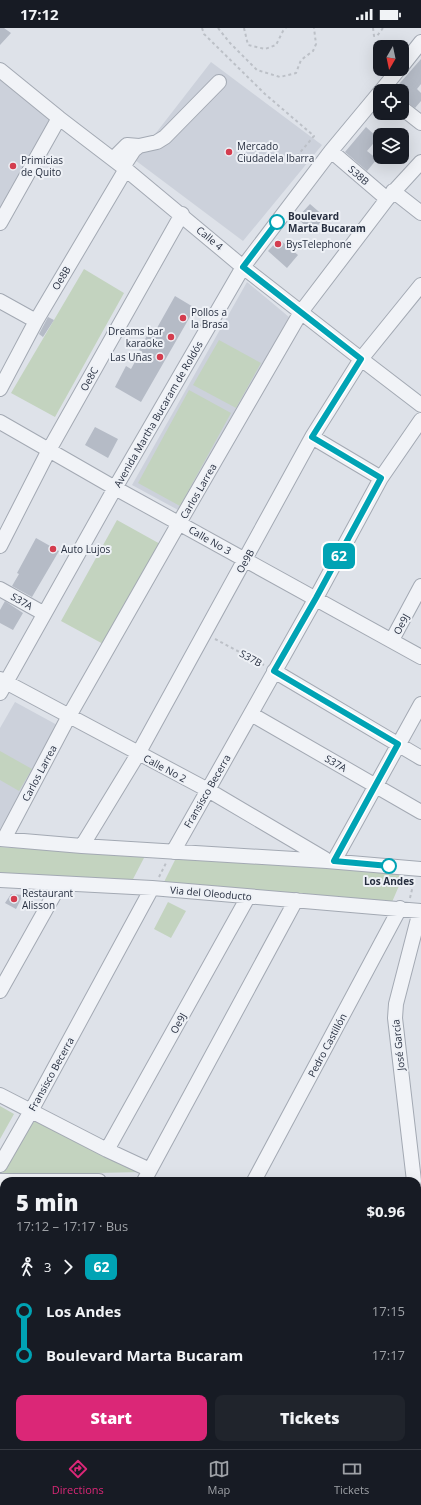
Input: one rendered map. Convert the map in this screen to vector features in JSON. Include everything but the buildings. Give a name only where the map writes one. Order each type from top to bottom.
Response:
[{"type":"street","points":[[409,57],[421,42]]},
{"type":"street","name":"Calle 4","points":[[0,70],[182,214],[243,267],[421,405]]},
{"type":"street","name":"Avenida Martha Bucaram de Roldós","points":[[387,84],[394,76]]},
{"type":"street","name":"Oe8B","points":[[0,388],[121,165],[127,145],[138,146],[157,142],[165,137],[219,82]]},
{"type":"street","name":"Avenida Martha Bucaram de Roldós","points":[[2,684],[243,267],[316,171],[373,102]]},
{"type":"street","points":[[409,114],[421,123]]},
{"type":"street","points":[[0,223],[59,118]]},
{"type":"street","name":"S38B","points":[[331,152],[390,195],[421,213]]},
{"type":"street","name":"Carlos Larrea","points":[[2,839],[69,716],[301,312],[390,195],[421,162]]},
{"type":"street","name":"Oe8C","points":[[0,546],[49,450],[182,214]]},
{"type":"street","name":"Oe9B","points":[[82,846],[138,754],[312,437],[361,359],[421,284]]},
{"type":"street","points":[[0,301],[36,321]]},
{"type":"street","name":"Fransisco Becerra","points":[[173,852],[316,598],[381,478],[421,420]]},
{"type":"street","name":"Calle No 3","points":[[0,422],[115,488],[421,657]]},
{"type":"street","points":[[312,437],[381,478]]},
{"type":"street","name":"Oe9J","points":[[392,640],[421,586]]},
{"type":"street","name":"S37A","points":[[0,589],[43,614]]},
{"type":"street","name":"S37B","points":[[274,671],[421,758]]},
{"type":"street","name":"Calle No 2","points":[[2,684],[69,716],[208,790],[331,861]]},
{"type":"street","points":[[331,861],[376,786],[421,704]]},
{"type":"street","name":"S37A","points":[[251,714],[421,812]]},
{"type":"street","points":[[2,839],[82,846],[331,861],[419,869]]},
{"type":"street","name":"Via del Oleoducto","points":[[0,880],[152,888],[412,910]]},
{"type":"street","points":[[0,991],[60,884]]},
{"type":"street","name":"Fransisco Becerra","points":[[0,1165],[152,888]]},
{"type":"street","name":"Oe9J","points":[[107,1150],[248,897]]},
{"type":"street","points":[[0,1095],[107,1150],[147,1176],[296,900]]},
{"type":"street","name":"Pedro Castillón","points":[[256,1177],[412,910]]},
{"type":"street","name":"José García","points":[[412,910],[395,1018],[414,1177]]},
{"type":"path","points":[[202,28],[204,34],[265,94],[314,136],[297,156],[316,171]]},
{"type":"path","points":[[218,28],[230,43],[257,70],[280,77],[296,74],[301,60],[312,51],[316,44],[314,28]]},
{"type":"path","points":[[244,28],[248,45],[265,49],[276,45],[286,28]]},
{"type":"path","points":[[373,28],[374,36],[377,36],[383,28]]},
{"type":"path","name":"S37B","points":[[204,633],[274,671]]},
{"type":"path","points":[[152,888],[173,852]]},
{"type":"path","points":[[412,910],[419,869]]},
{"type":"shaded area","name":"Mercado Ciudadela Ibarra","points":[[211,62],[322,145],[243,241],[135,160]]},
{"type":"shaded area","name":"Primicias de Quito","points":[[0,79],[51,120],[0,212]]},
{"type":"shaded area","points":[[247,282],[289,317],[180,511],[132,485]]},
{"type":"shaded area","points":[[15,702],[59,726],[0,830],[0,728]]},
{"type":"green space","points":[[84,269],[124,293],[55,417],[11,393]]},
{"type":"green space","points":[[219,340],[261,363],[236,408],[193,385]]},
{"type":"green space","points":[[189,390],[231,413],[180,506],[138,483]]},
{"type":"green space","points":[[117,520],[162,545],[105,645],[61,621]]},
{"type":"green space","points":[[0,751],[32,769],[19,791],[0,780]]},
{"type":"green space","points":[[0,847],[145,856],[132,881],[0,873]]},
{"type":"green space","points":[[176,858],[405,872],[392,902],[164,882]]},
{"type":"green space","points":[[168,902],[186,911],[171,938],[154,929]]},
{"type":"green space","points":[[0,1106],[14,1114],[0,1139]]},
{"type":"green space","points":[[36,1118],[143,1172],[1,1175]]},
{"type":"bus line","name":"62","points":[[277,222],[243,267],[361,359],[312,437],[381,478],[316,598],[274,671],[398,744],[334,861],[389,866]]},
{"type":"place","name":"Mercado Ciudadela Ibarra","points":[[229,152]]},
{"type":"place","name":"Primicias de Quito","points":[[13,166]]},
{"type":"place","name":"Boulevard Marta Bucaram","points":[[277,222]]},
{"type":"place","name":"BysTelephone","points":[[278,244]]},
{"type":"place","name":"Pollos a la Brasa","points":[[183,318]]},
{"type":"place","name":"Dreams bar karaoke","points":[[171,337]]},
{"type":"place","name":"Las Uñas","points":[[160,357]]},
{"type":"place","name":"Auto Lujos","points":[[53,549]]},
{"type":"place","name":"Los Andes","points":[[389,866]]},
{"type":"place","name":"Restaurant Alisson","points":[[14,899]]}]
